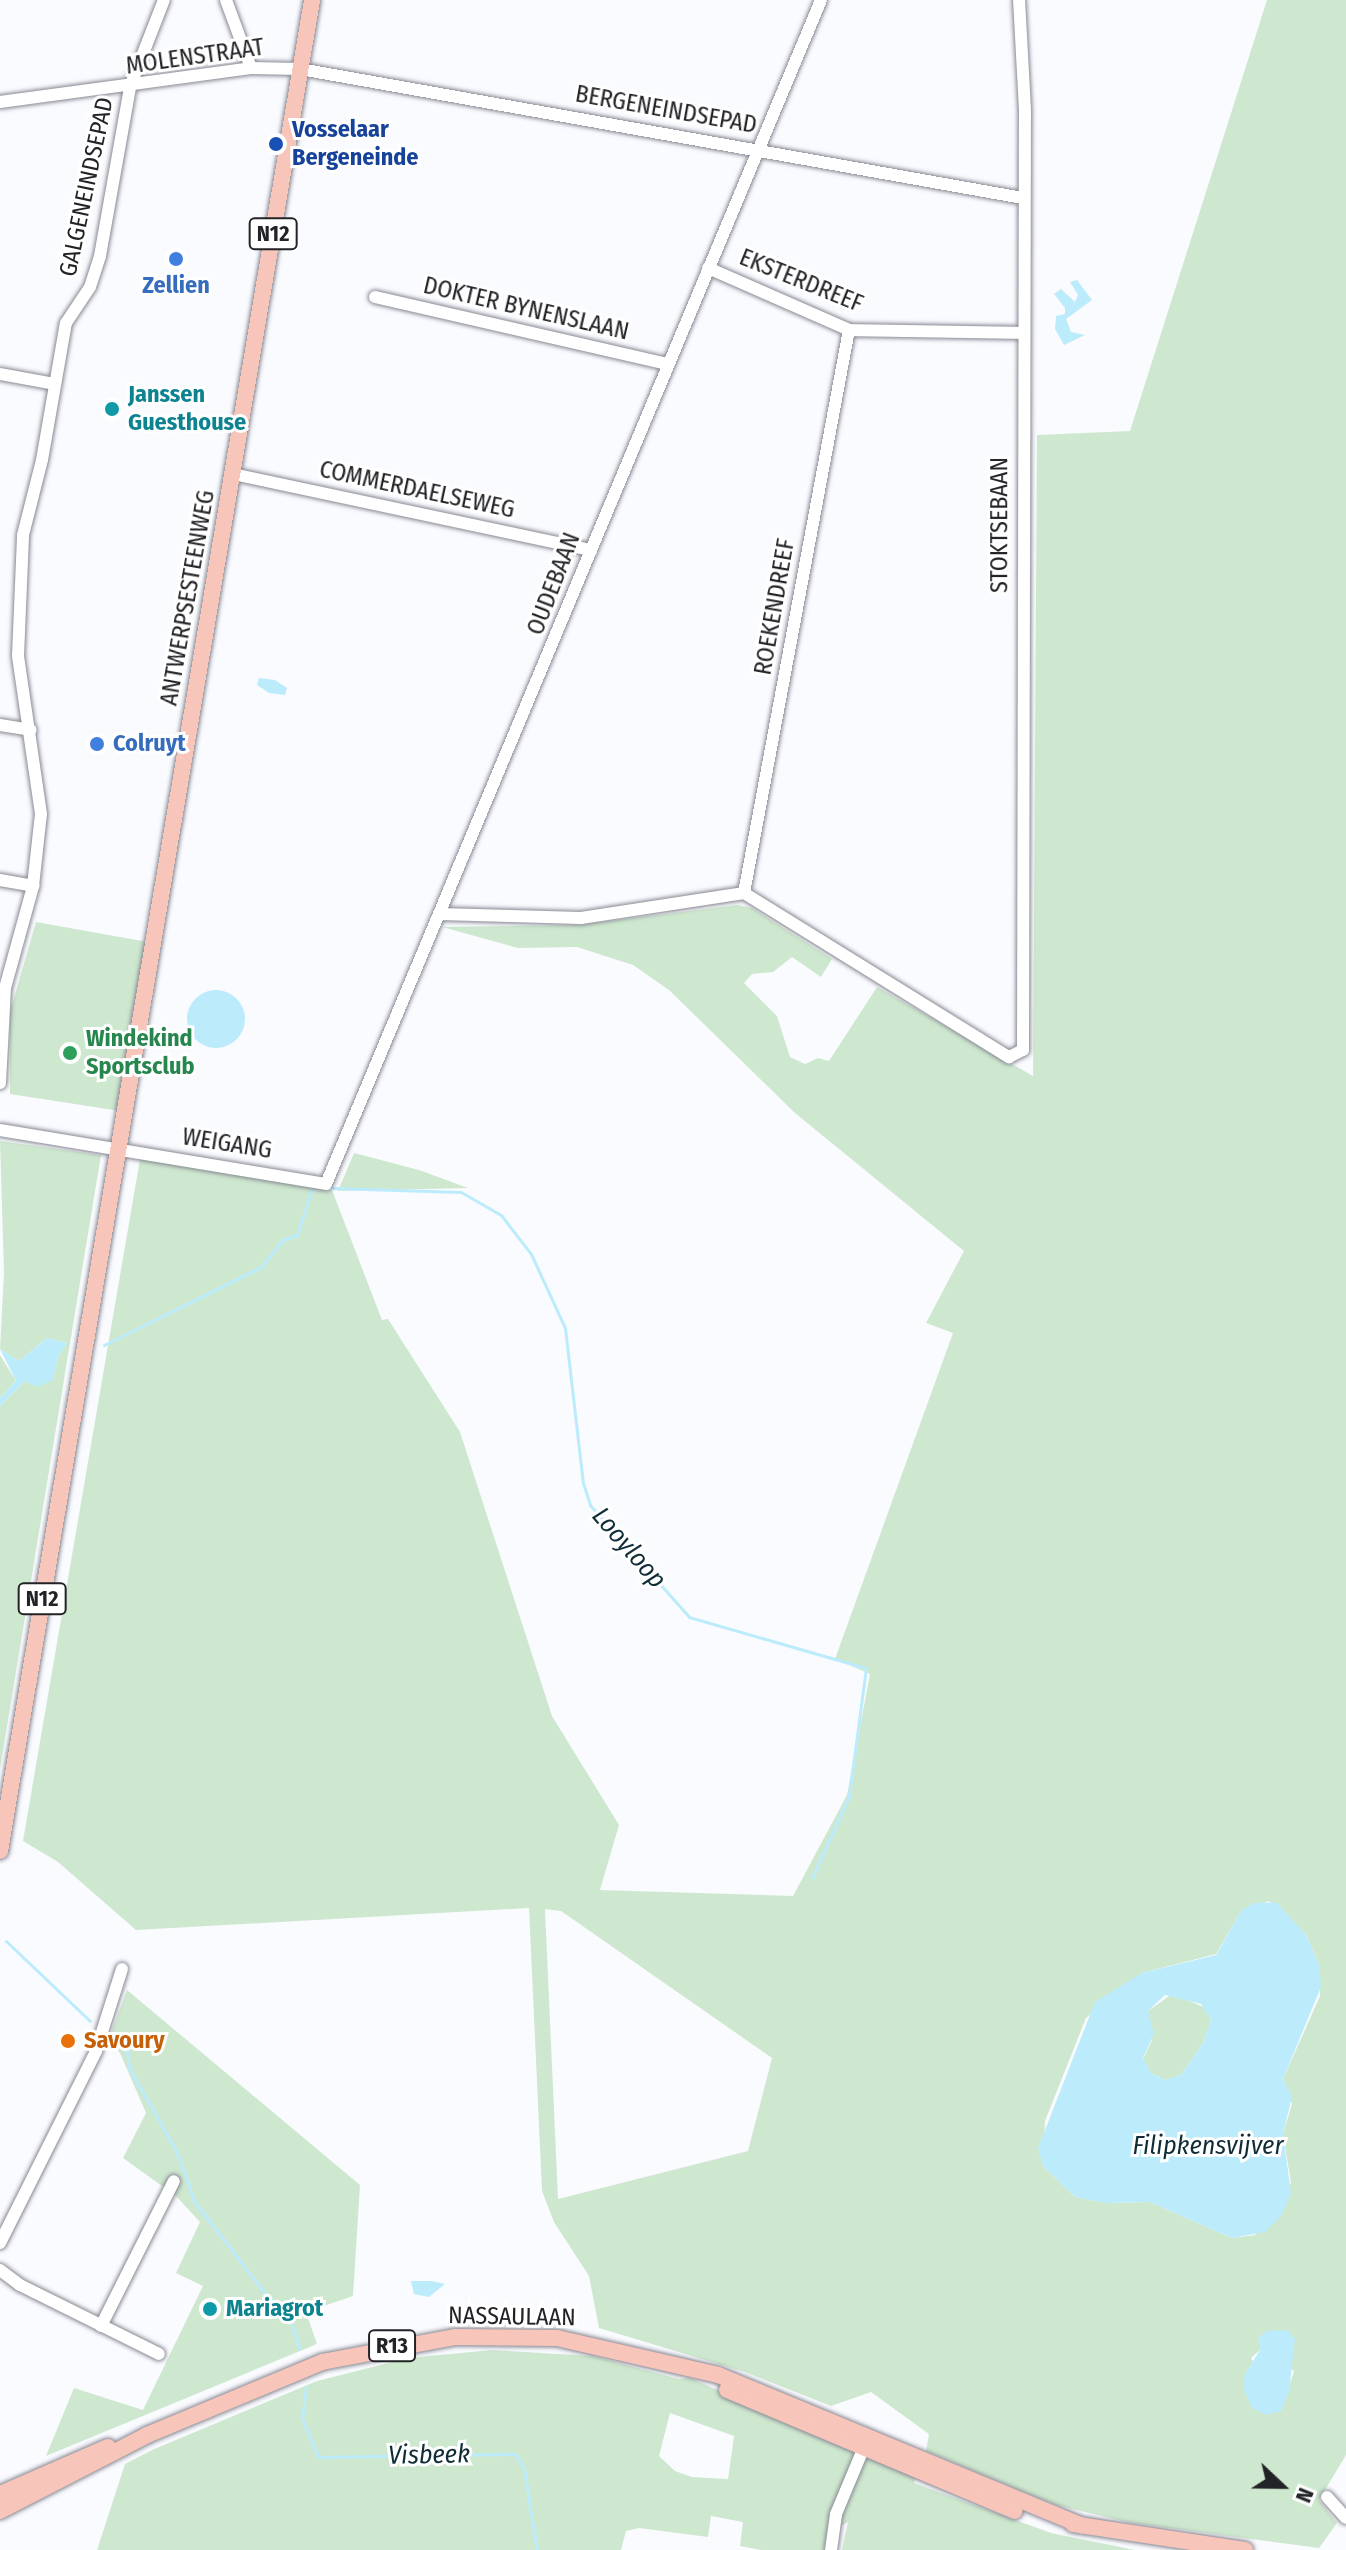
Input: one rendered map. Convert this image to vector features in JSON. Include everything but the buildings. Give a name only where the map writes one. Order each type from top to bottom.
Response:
[{"type":"main road","name":"ANTWERPSESTEENWEG","points":[[0,1851],[312,0]]},
{"type":"main road","name":"NASSAULAAN","points":[[0,2511],[147,2435],[268,2381],[389,2346],[456,2337],[557,2338],[652,2358],[729,2379],[1000,2506],[1081,2525],[1245,2550]]},
{"type":"main road","name":"NASSAULAAN","points":[[0,2494],[136,2435],[147,2435]]},
{"type":"street","name":"GALGENEINDSEPAD","points":[[0,1083],[5,988],[33,886],[41,814],[18,656],[23,535],[66,323],[90,287],[100,256],[130,87],[164,0]]},
{"type":"street","points":[[226,0],[251,68]]},
{"type":"street","name":"OUDEBAAN","points":[[326,1184],[821,0]]},
{"type":"street","name":"STOKTSEBAAN","points":[[744,893],[1009,1057],[1023,1050],[1023,198],[1019,0]]},
{"type":"street","name":"MOLENSTRAAT","points":[[0,102],[130,87],[251,68],[300,69]]},
{"type":"street","name":"BERGENEINDSEPAD","points":[[300,69],[1023,198]]},
{"type":"street","name":"EKSTERDREEF","points":[[708,268],[849,330],[1022,333]]},
{"type":"street","name":"DOKTER BYNENSLAAN","points":[[375,297],[667,364]]},
{"type":"street","name":"ROEKENDREEF","points":[[744,893],[849,330]]},
{"type":"street","points":[[0,374],[55,384]]},
{"type":"street","name":"COMMERDAELSEWEG","points":[[233,474],[591,550]]},
{"type":"street","points":[[0,725],[31,730]]},
{"type":"street","points":[[0,880],[33,886]]},
{"type":"street","points":[[440,914],[581,918],[744,893]]},
{"type":"street","name":"WEIGANG","points":[[0,1130],[326,1184]]},
{"type":"street","points":[[0,2243],[96,2051],[122,1969]]},
{"type":"street","points":[[101,2326],[174,2181]]},
{"type":"street","points":[[0,2270],[159,2354]]},
{"type":"street","points":[[831,2550],[836,2514],[866,2443]]},
{"type":"street","points":[[1327,2497],[1346,2518]]},
{"type":"green space","points":[[1267,0],[1346,0],[1346,2455],[1319,2500],[1337,2523],[1319,2548],[1131,2523],[1056,2505],[926,2451],[929,2434],[871,2392],[831,2406],[745,2372],[599,2328],[589,2276],[554,2222],[542,2191],[529,1908],[136,1930],[58,1862],[23,1841],[140,1159],[332,1190],[382,1320],[388,1319],[460,1432],[552,1716],[619,1825],[600,1890],[793,1896],[847,1795],[870,1674],[835,1659],[953,1333],[926,1323],[964,1251],[795,1113],[669,990],[633,965],[577,947],[518,948],[442,927],[578,925],[737,905],[752,908],[832,959],[821,977],[792,957],[773,972],[752,974],[744,983],[777,1016],[790,1057],[805,1064],[818,1058],[829,1061],[877,987],[1033,1076],[1037,435],[1130,431]],"holes":[[[1269,1901],[1306,1935],[1319,1964],[1320,1996],[1283,2079],[1292,2104],[1283,2134],[1291,2183],[1255,2235],[1232,2238],[1150,2202],[1106,2203],[1075,2197],[1043,2166],[1045,2121],[1086,2018],[1142,1973],[1216,1954],[1241,1911]],[[545,1909],[561,1911],[772,2058],[748,2151],[558,2199]],[[1260,2350],[1294,2371],[1281,2411],[1251,2358]]]},
{"type":"green space","name":"Windekind Sportsclub","points":[[36,922],[148,942],[120,1111],[10,1094],[10,1012]]},
{"type":"green space","points":[[0,1141],[101,1155],[0,1769],[0,1406],[25,1381],[53,1380],[58,1357],[67,1343],[47,1338],[19,1361],[0,1349],[4,1273]]},
{"type":"green space","points":[[354,1153],[419,1170],[468,1188],[338,1191]]},
{"type":"green space","points":[[0,1355],[16,1381],[0,1398]]},
{"type":"green space","points":[[127,1990],[360,2185],[353,2296],[306,2312],[317,2344],[46,2456],[74,2388],[143,2410],[203,2286],[176,2273],[200,2222],[176,2196],[123,2158],[146,2113],[120,2053],[108,2041]]},
{"type":"green space","points":[[1172,1994],[1206,2008],[1211,2020],[1203,2043],[1181,2075],[1165,2080],[1151,2073],[1143,2059],[1152,2040],[1148,2011]]},
{"type":"green space","points":[[492,2350],[592,2356],[679,2379],[690,2378],[916,2476],[914,2483],[1051,2533],[1135,2550],[842,2550],[848,2522],[829,2533],[826,2550],[761,2550],[740,2546],[743,2522],[711,2516],[708,2537],[639,2528],[626,2531],[621,2550],[97,2550],[125,2464],[317,2381],[408,2358]],"holes":[[[670,2413],[734,2436],[728,2479],[692,2477],[675,2471],[659,2456]]]},
{"type":"water","points":[[1077,280],[1092,300],[1066,319],[1071,332],[1085,335],[1064,345],[1055,329],[1056,316],[1065,314],[1065,308],[1054,294],[1061,289],[1075,302],[1078,295],[1070,282]]},
{"type":"water","points":[[259,678],[275,680],[287,688],[285,695],[269,693],[257,685]]},
{"type":"water","points":[[216,990],[227,992],[236,999],[243,1008],[243,1030],[236,1039],[227,1046],[216,1048],[205,1046],[196,1039],[189,1030],[187,1019],[189,1008],[196,999],[205,992]]},
{"type":"water","points":[[47,1338],[67,1343],[58,1357],[53,1380],[37,1387],[25,1381],[0,1406],[0,1398],[16,1381],[0,1349],[19,1361]]},
{"type":"water","name":"Filipkensvijver","points":[[1276,1902],[1306,1935],[1319,1964],[1321,1987],[1283,2079],[1292,2097],[1283,2134],[1291,2193],[1281,2216],[1265,2232],[1232,2238],[1150,2202],[1106,2203],[1075,2197],[1043,2166],[1038,2148],[1095,2002],[1142,1973],[1216,1955],[1241,1911],[1253,1903]],"holes":[[[1165,1995],[1201,2004],[1211,2020],[1203,2043],[1181,2075],[1165,2080],[1151,2073],[1143,2058],[1154,2034],[1148,2011]]]},
{"type":"water","points":[[411,2281],[445,2284],[429,2297],[414,2294]]},
{"type":"water","points":[[1287,2330],[1295,2339],[1289,2391],[1281,2411],[1266,2415],[1252,2408],[1243,2388],[1245,2374],[1260,2350],[1258,2338],[1267,2331]]},
{"type":"waterway","name":"Looyloop","points":[[104,1345],[261,1267],[283,1240],[297,1235],[313,1186]]},
{"type":"waterway","name":"Looyloop","points":[[332,1188],[461,1192],[501,1215],[531,1254],[565,1328],[583,1483],[590,1505],[689,1617],[866,1668],[849,1796],[812,1878]]},
{"type":"waterway","name":"Visbeek","points":[[6,1941],[90,2021]]},
{"type":"waterway","name":"Visbeek","points":[[126,2043],[129,2068],[177,2152],[194,2201],[267,2296],[287,2311],[300,2349]]},
{"type":"waterway","name":"Visbeek","points":[[306,2387],[302,2418],[318,2457],[515,2454],[524,2469],[537,2550]]},
{"type":"place","name":"Vosselaar Bergeneinde","points":[[276,144]]},
{"type":"place","name":"Zellien","points":[[176,259]]},
{"type":"place","name":"Janssen Guesthouse","points":[[112,409]]},
{"type":"place","name":"Colruyt","points":[[97,744]]},
{"type":"place","name":"Windekind Sportsclub","points":[[70,1053]]},
{"type":"place","name":"Savoury","points":[[68,2041]]},
{"type":"place","name":"Mariagrot","points":[[210,2309]]}]
